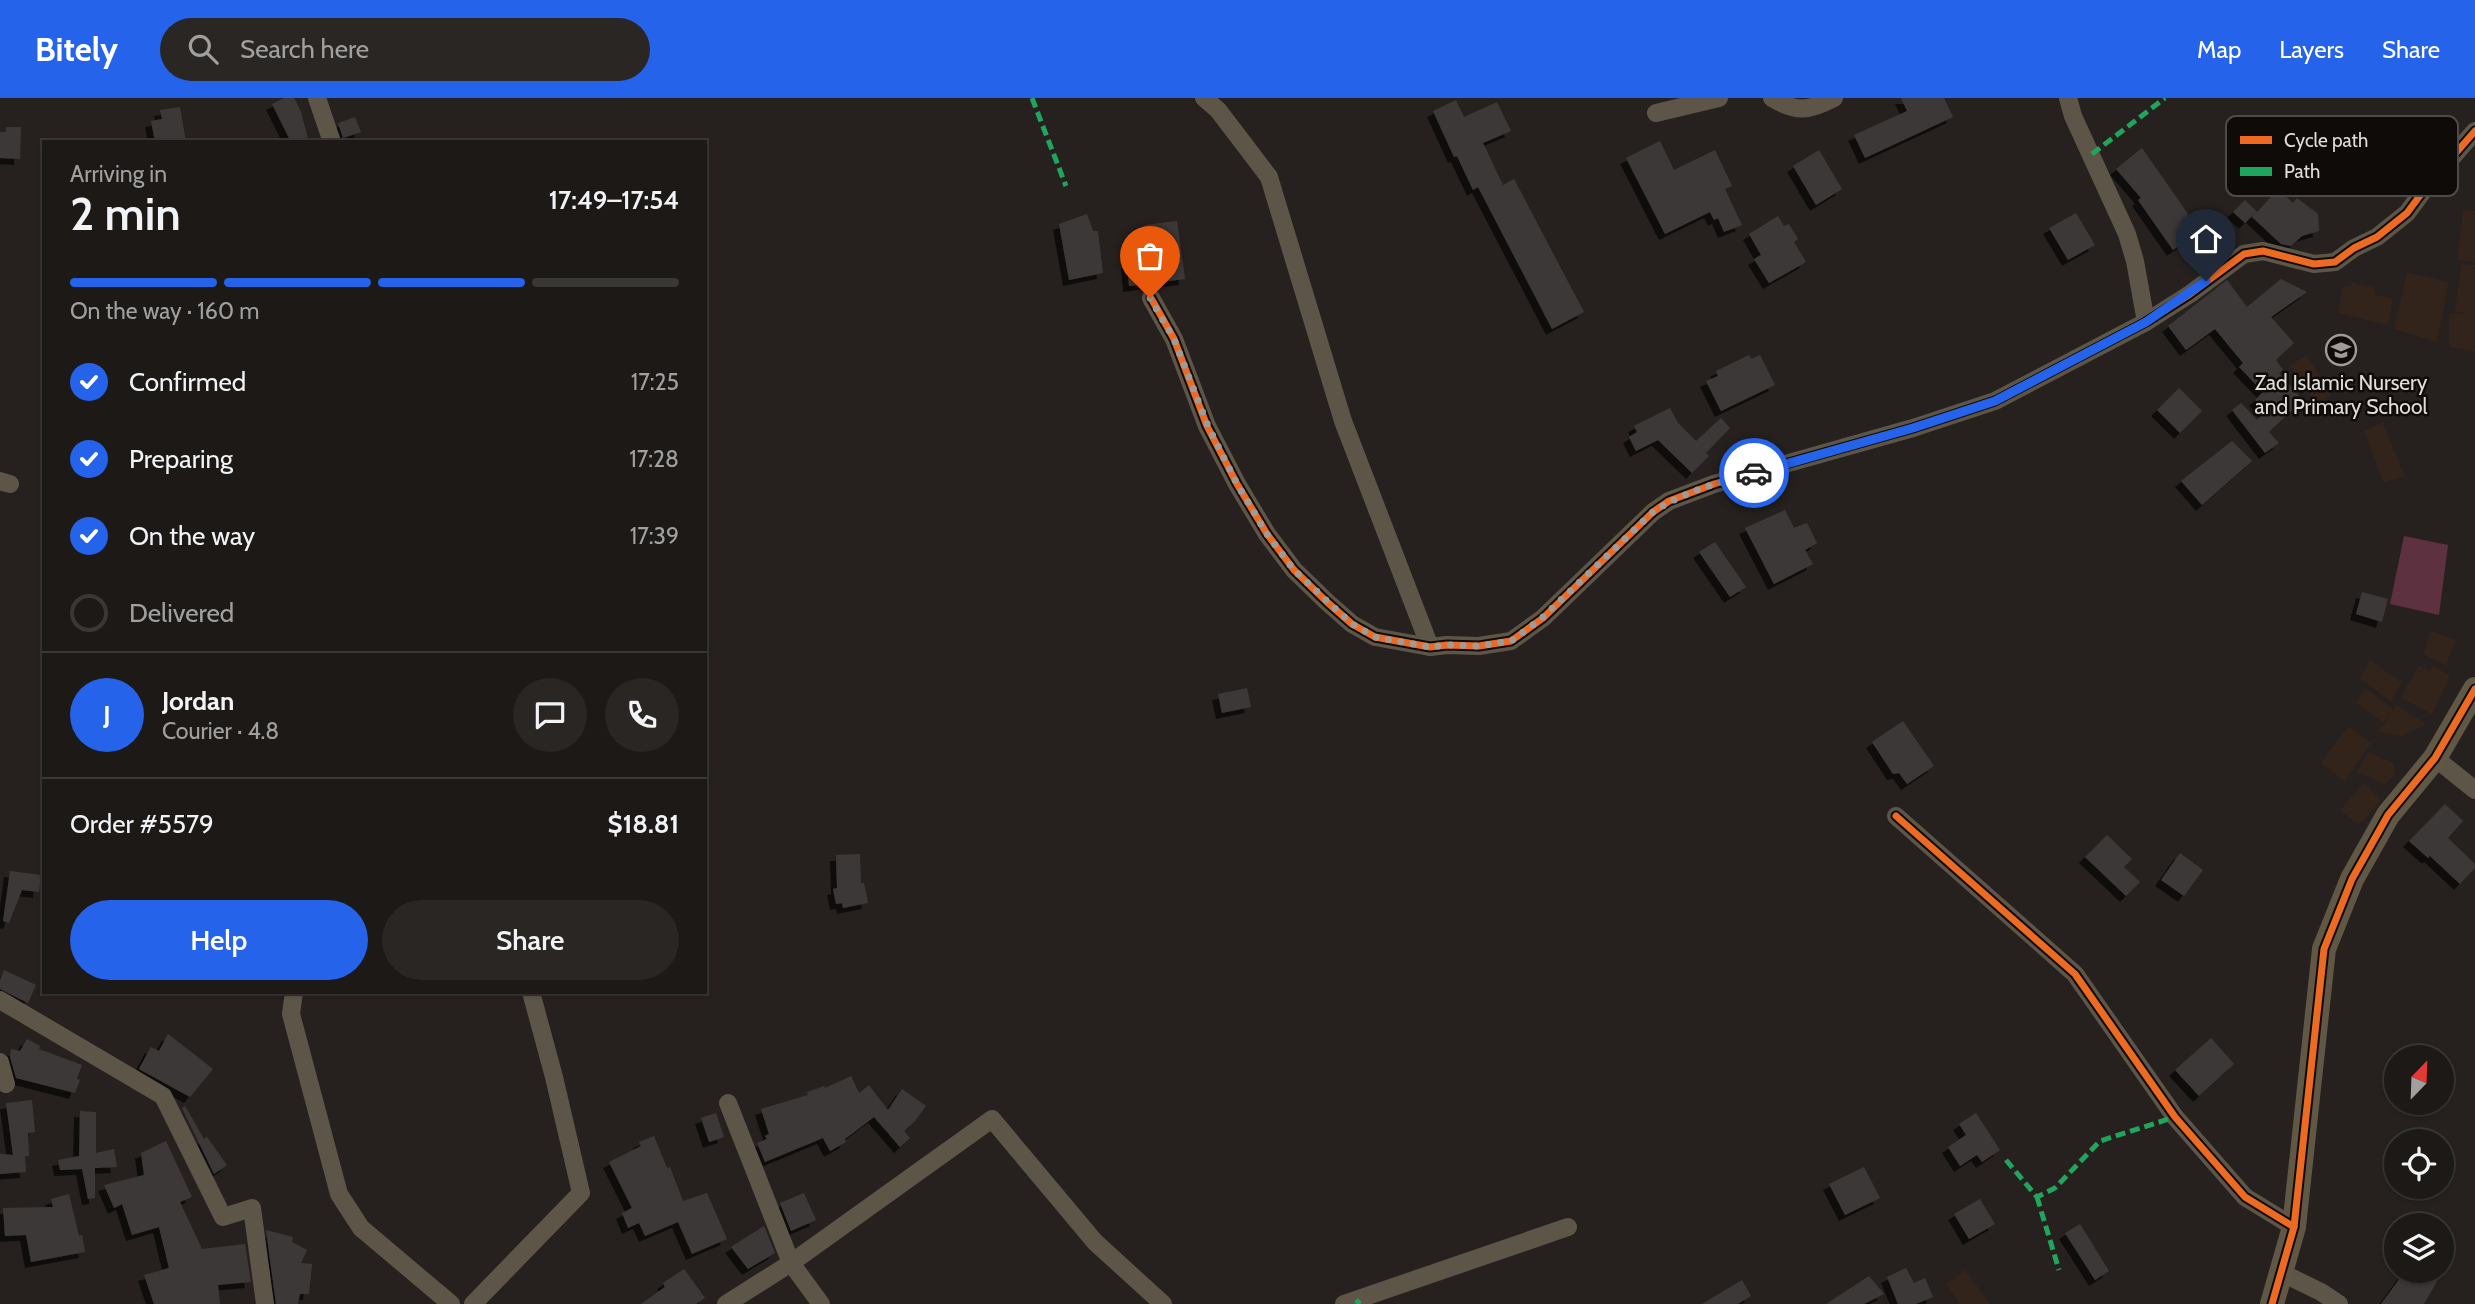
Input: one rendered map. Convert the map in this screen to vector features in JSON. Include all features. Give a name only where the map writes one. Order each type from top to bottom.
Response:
[{"type":"street","points":[[317,98],[331,140]]},
{"type":"street","points":[[1204,98],[1219,110],[1269,177],[1343,421],[1430,647]]},
{"type":"street","points":[[1656,113],[1719,98]]},
{"type":"street","points":[[1772,98],[1788,108],[1804,109],[1835,98]]},
{"type":"street","points":[[2068,98],[2073,116],[2127,234],[2135,261],[2146,322]]},
{"type":"street","points":[[2458,150],[2475,131]]},
{"type":"street","points":[[1150,298],[1174,339],[1208,426],[1237,484],[1267,534],[1294,570],[1352,624],[1375,637],[1430,647],[1479,646],[1511,641],[1542,618],[1653,512],[1669,501],[1714,484],[1913,428],[1995,401],[2146,322],[2244,254],[2263,251],[2314,264],[2335,262],[2354,248],[2377,237],[2407,213],[2420,196]]},
{"type":"street","points":[[2272,1304],[2294,1227],[2325,949],[2352,880],[2388,815],[2435,758],[2475,689]]},
{"type":"street","points":[[2435,758],[2475,790]]},
{"type":"street","points":[[1896,816],[2075,974],[2175,1117],[2245,1197],[2294,1227]]},
{"type":"street","points":[[294,994],[291,1014],[339,1194],[361,1228],[451,1304]]},
{"type":"street","points":[[473,1304],[581,1193],[532,994]]},
{"type":"street","points":[[0,1000],[163,1096],[223,1217],[252,1208],[265,1304]]},
{"type":"street","points":[[0,1062],[6,1084]]},
{"type":"street","points":[[728,1103],[791,1263],[821,1304]]},
{"type":"street","points":[[726,1304],[791,1263],[992,1119],[1095,1242],[1163,1304]]},
{"type":"street","points":[[1344,1304],[1568,1227]]},
{"type":"street","points":[[2280,1272],[2339,1304]]},
{"type":"shaded area","points":[[2463,210],[2475,211],[2475,262],[2457,260]]},
{"type":"shaded area","points":[[2461,264],[2475,265],[2475,351],[2449,347],[2449,314],[2469,314],[2455,311]]},
{"type":"shaded area","points":[[2407,272],[2449,282],[2437,342],[2394,329]]},
{"type":"shaded area","points":[[2352,282],[2374,288],[2374,294],[2393,299],[2388,325],[2338,313],[2342,287],[2350,286]]},
{"type":"shaded area","points":[[2306,355],[2332,394],[2317,404],[2290,366]]},
{"type":"shaded area","points":[[2383,423],[2405,477],[2383,482],[2364,430]]},
{"type":"shaded area","points":[[2404,536],[2448,545],[2439,615],[2390,604]]},
{"type":"shaded area","points":[[2431,631],[2456,640],[2446,665],[2423,654]]},
{"type":"shaded area","points":[[2370,660],[2401,682],[2391,702],[2360,678]]},
{"type":"shaded area","points":[[2419,665],[2430,671],[2433,666],[2450,676],[2432,714],[2401,698]]},
{"type":"shaded area","points":[[2365,688],[2393,709],[2383,723],[2356,702]]},
{"type":"shaded area","points":[[2396,705],[2426,724],[2403,736],[2379,732]]},
{"type":"shaded area","points":[[2348,727],[2371,743],[2345,781],[2321,763]]},
{"type":"shaded area","points":[[2368,752],[2393,763],[2395,775],[2385,784],[2357,772]]},
{"type":"shaded area","points":[[2364,783],[2381,800],[2359,825],[2340,810]]},
{"type":"shaded area","points":[[1965,1270],[1990,1304],[1960,1304],[1946,1284]]},
{"type":"building","points":[[284,98],[294,98],[308,140],[290,140],[272,104]]},
{"type":"building","points":[[1901,98],[1944,98],[1953,117],[1865,158],[1854,135],[1907,111]]},
{"type":"building","points":[[1456,100],[1464,117],[1497,102],[1511,131],[1483,143],[1503,185],[1514,179],[1584,312],[1552,329],[1478,187],[1473,190],[1457,156],[1454,157],[1433,111]]},
{"type":"building","points":[[180,107],[186,140],[155,140],[151,121],[162,119],[160,110]]},
{"type":"building","points":[[355,117],[361,132],[343,138],[338,123]]},
{"type":"building","points":[[6,127],[21,127],[20,159],[0,158],[0,132],[6,132]]},
{"type":"building","points":[[1660,141],[1674,170],[1715,150],[1732,186],[1725,189],[1742,225],[1724,232],[1718,218],[1714,220],[1710,212],[1665,234],[1626,158]]},
{"type":"building","points":[[2142,148],[2200,231],[2173,250],[2138,200],[2141,198],[2116,169]]},
{"type":"building","points":[[1819,150],[1842,189],[1816,205],[1793,166]]},
{"type":"building","points":[[2272,196],[2286,196],[2293,203],[2297,198],[2318,214],[2319,231],[2302,236],[2291,246],[2281,244],[2252,217],[2254,214],[2245,223],[2233,212],[2245,200],[2257,212]]},
{"type":"building","points":[[2076,213],[2095,245],[2068,260],[2049,228]]},
{"type":"building","points":[[1087,214],[1093,231],[1098,231],[1103,273],[1069,280],[1059,224]]},
{"type":"building","points":[[1778,216],[1784,226],[1789,224],[1798,239],[1794,242],[1806,262],[1769,283],[1754,259],[1761,255],[1749,234]]},
{"type":"building","points":[[1177,221],[1185,279],[1129,286],[1127,262],[1147,260],[1145,225]]},
{"type":"building","points":[[2281,279],[2307,292],[2271,317],[2294,343],[2276,360],[2283,370],[2279,373],[2303,400],[2269,432],[2279,443],[2265,453],[2232,410],[2241,403],[2257,420],[2266,412],[2255,400],[2263,392],[2239,367],[2243,363],[2215,329],[2186,350],[2168,326],[2227,280],[2247,307]]},
{"type":"building","points":[[1749,355],[1752,359],[1760,355],[1775,385],[1721,411],[1706,381],[1718,376],[1716,371]]},
{"type":"building","points":[[2179,388],[2202,411],[2180,433],[2157,410]]},
{"type":"building","points":[[1670,408],[1678,423],[1696,441],[1721,418],[1730,428],[1706,453],[1709,456],[1692,473],[1658,440],[1636,451],[1629,437],[1637,432],[1634,426]]},
{"type":"building","points":[[2232,441],[2252,461],[2202,505],[2181,481]]},
{"type":"building","points":[[1785,510],[1794,528],[1807,523],[1817,543],[1805,550],[1813,564],[1774,584],[1745,528]]},
{"type":"building","points":[[1715,542],[1746,587],[1730,597],[1699,552]]},
{"type":"building","points":[[2362,592],[2388,599],[2382,622],[2356,614]]},
{"type":"building","points":[[1247,688],[1251,707],[1222,713],[1218,694]]},
{"type":"building","points":[[1903,721],[1934,766],[1907,784],[1899,773],[1893,774],[1872,742]]},
{"type":"building","points":[[2445,804],[2463,821],[2448,838],[2475,864],[2475,868],[2460,884],[2409,841]]},
{"type":"building","points":[[2107,835],[2132,859],[2124,867],[2140,882],[2126,896],[2085,857]]},
{"type":"building","points":[[2180,853],[2203,870],[2184,896],[2161,880]]},
{"type":"building","points":[[860,854],[861,883],[864,883],[868,903],[843,908],[842,903],[836,904],[833,889],[837,888],[836,855]]},
{"type":"building","points":[[10,871],[41,875],[39,892],[22,890],[9,923],[3,921]]},
{"type":"building","points":[[4,970],[36,985],[28,1003],[0,989]]},
{"type":"building","points":[[168,1034],[213,1069],[190,1097],[139,1069],[151,1047],[159,1051]]},
{"type":"building","points":[[2211,1038],[2234,1064],[2199,1096],[2175,1070]]},
{"type":"building","points":[[27,1039],[40,1046],[39,1049],[82,1065],[75,1093],[16,1078],[10,1057],[11,1049],[20,1051]]},
{"type":"building","points":[[851,1076],[859,1093],[869,1085],[888,1110],[902,1089],[926,1106],[904,1131],[910,1138],[900,1147],[874,1117],[845,1139],[846,1142],[830,1151],[823,1138],[765,1162],[757,1143],[767,1139],[765,1136],[769,1134],[761,1109],[808,1095],[807,1092],[824,1086],[825,1088]]},
{"type":"building","points":[[32,1100],[35,1132],[28,1133],[29,1156],[25,1156],[26,1172],[0,1174],[0,1154],[13,1155],[6,1103]]},
{"type":"building","points":[[185,1106],[204,1139],[207,1137],[227,1165],[214,1174],[182,1108]]},
{"type":"building","points":[[80,1111],[96,1112],[96,1153],[114,1149],[117,1167],[95,1168],[95,1198],[88,1199],[82,1169],[60,1170],[58,1160],[79,1156]]},
{"type":"building","points":[[716,1113],[724,1137],[709,1142],[701,1118]]},
{"type":"building","points":[[1976,1113],[2000,1150],[1982,1162],[1977,1155],[1960,1166],[1948,1147],[1966,1135],[1959,1124]]},
{"type":"building","points":[[654,1136],[683,1201],[707,1193],[727,1239],[692,1254],[678,1222],[645,1236],[639,1223],[628,1228],[622,1213],[632,1208],[609,1162],[641,1146],[639,1142]]},
{"type":"building","points":[[166,1141],[192,1197],[180,1202],[202,1249],[245,1244],[251,1282],[218,1285],[220,1304],[154,1304],[144,1275],[169,1268],[159,1227],[132,1235],[122,1204],[114,1208],[104,1185],[144,1175],[141,1153]]},
{"type":"building","points":[[1864,1167],[1880,1198],[1845,1215],[1829,1184]]},
{"type":"building","points":[[804,1193],[816,1220],[791,1231],[780,1203]]},
{"type":"building","points":[[69,1194],[85,1252],[31,1262],[26,1235],[5,1236],[3,1208],[53,1207],[51,1199]]},
{"type":"building","points":[[1980,1199],[1995,1224],[1969,1239],[1954,1214]]},
{"type":"building","points":[[2080,1224],[2109,1271],[2095,1280],[2065,1233]]},
{"type":"building","points":[[764,1226],[775,1253],[748,1269],[731,1247]]},
{"type":"building","points":[[266,1230],[293,1237],[292,1242],[307,1250],[301,1263],[312,1264],[309,1294],[300,1294],[298,1304],[276,1304]]},
{"type":"building","points":[[1906,1268],[1914,1283],[1925,1278],[1933,1297],[1916,1304],[1898,1304],[1887,1277]]},
{"type":"building","points":[[684,1269],[705,1298],[696,1304],[641,1304],[665,1287],[663,1283]]},
{"type":"building","points":[[1869,1276],[1884,1294],[1864,1304],[1826,1304]]},
{"type":"building","points":[[1742,1280],[1751,1296],[1738,1304],[1702,1304]]},
{"type":"building","points":[[2396,1283],[2436,1283],[2424,1304],[2381,1304]]},
{"type":"marked path","points":[[1032,98],[1066,186]]},
{"type":"marked path","points":[[2092,154],[2165,98]]},
{"type":"marked path","points":[[2006,1160],[2037,1197],[2055,1188],[2100,1141],[2175,1117]]},
{"type":"marked path","points":[[2037,1197],[2059,1270]]},
{"type":"marked path","points":[[1356,1300],[1360,1304]]},
{"type":"cycle path","points":[[2458,150],[2475,131]]},
{"type":"cycle path","points":[[1151,298],[1174,339],[1207,426],[1237,484],[1267,534],[1294,570],[1352,624],[1375,637],[1430,647],[1479,646],[1511,641],[1543,618],[1653,512],[1669,501],[1714,484],[1913,428],[1995,401],[2146,322],[2244,254],[2263,251],[2314,264],[2335,262],[2354,248],[2377,237],[2407,213],[2420,196]]},
{"type":"cycle path","points":[[2272,1304],[2294,1227],[2324,949],[2352,879],[2388,815],[2435,758],[2475,689]]},
{"type":"cycle path","points":[[1896,816],[2075,974],[2175,1117],[2245,1197],[2294,1227]]},
{"type":"way so far","points":[[1150,298],[1174,339],[1208,426],[1237,484],[1267,534],[1294,570],[1352,624],[1375,637],[1430,647],[1479,646],[1511,641],[1542,618],[1653,512],[1669,501],[1754,473]]},
{"type":"place","name":"Zad Islamic Nursery and Primary School","points":[[2341,350]]},
{"type":"route","points":[[1754,473],[1913,428],[1995,401],[2146,322],[2206,281]]}]
